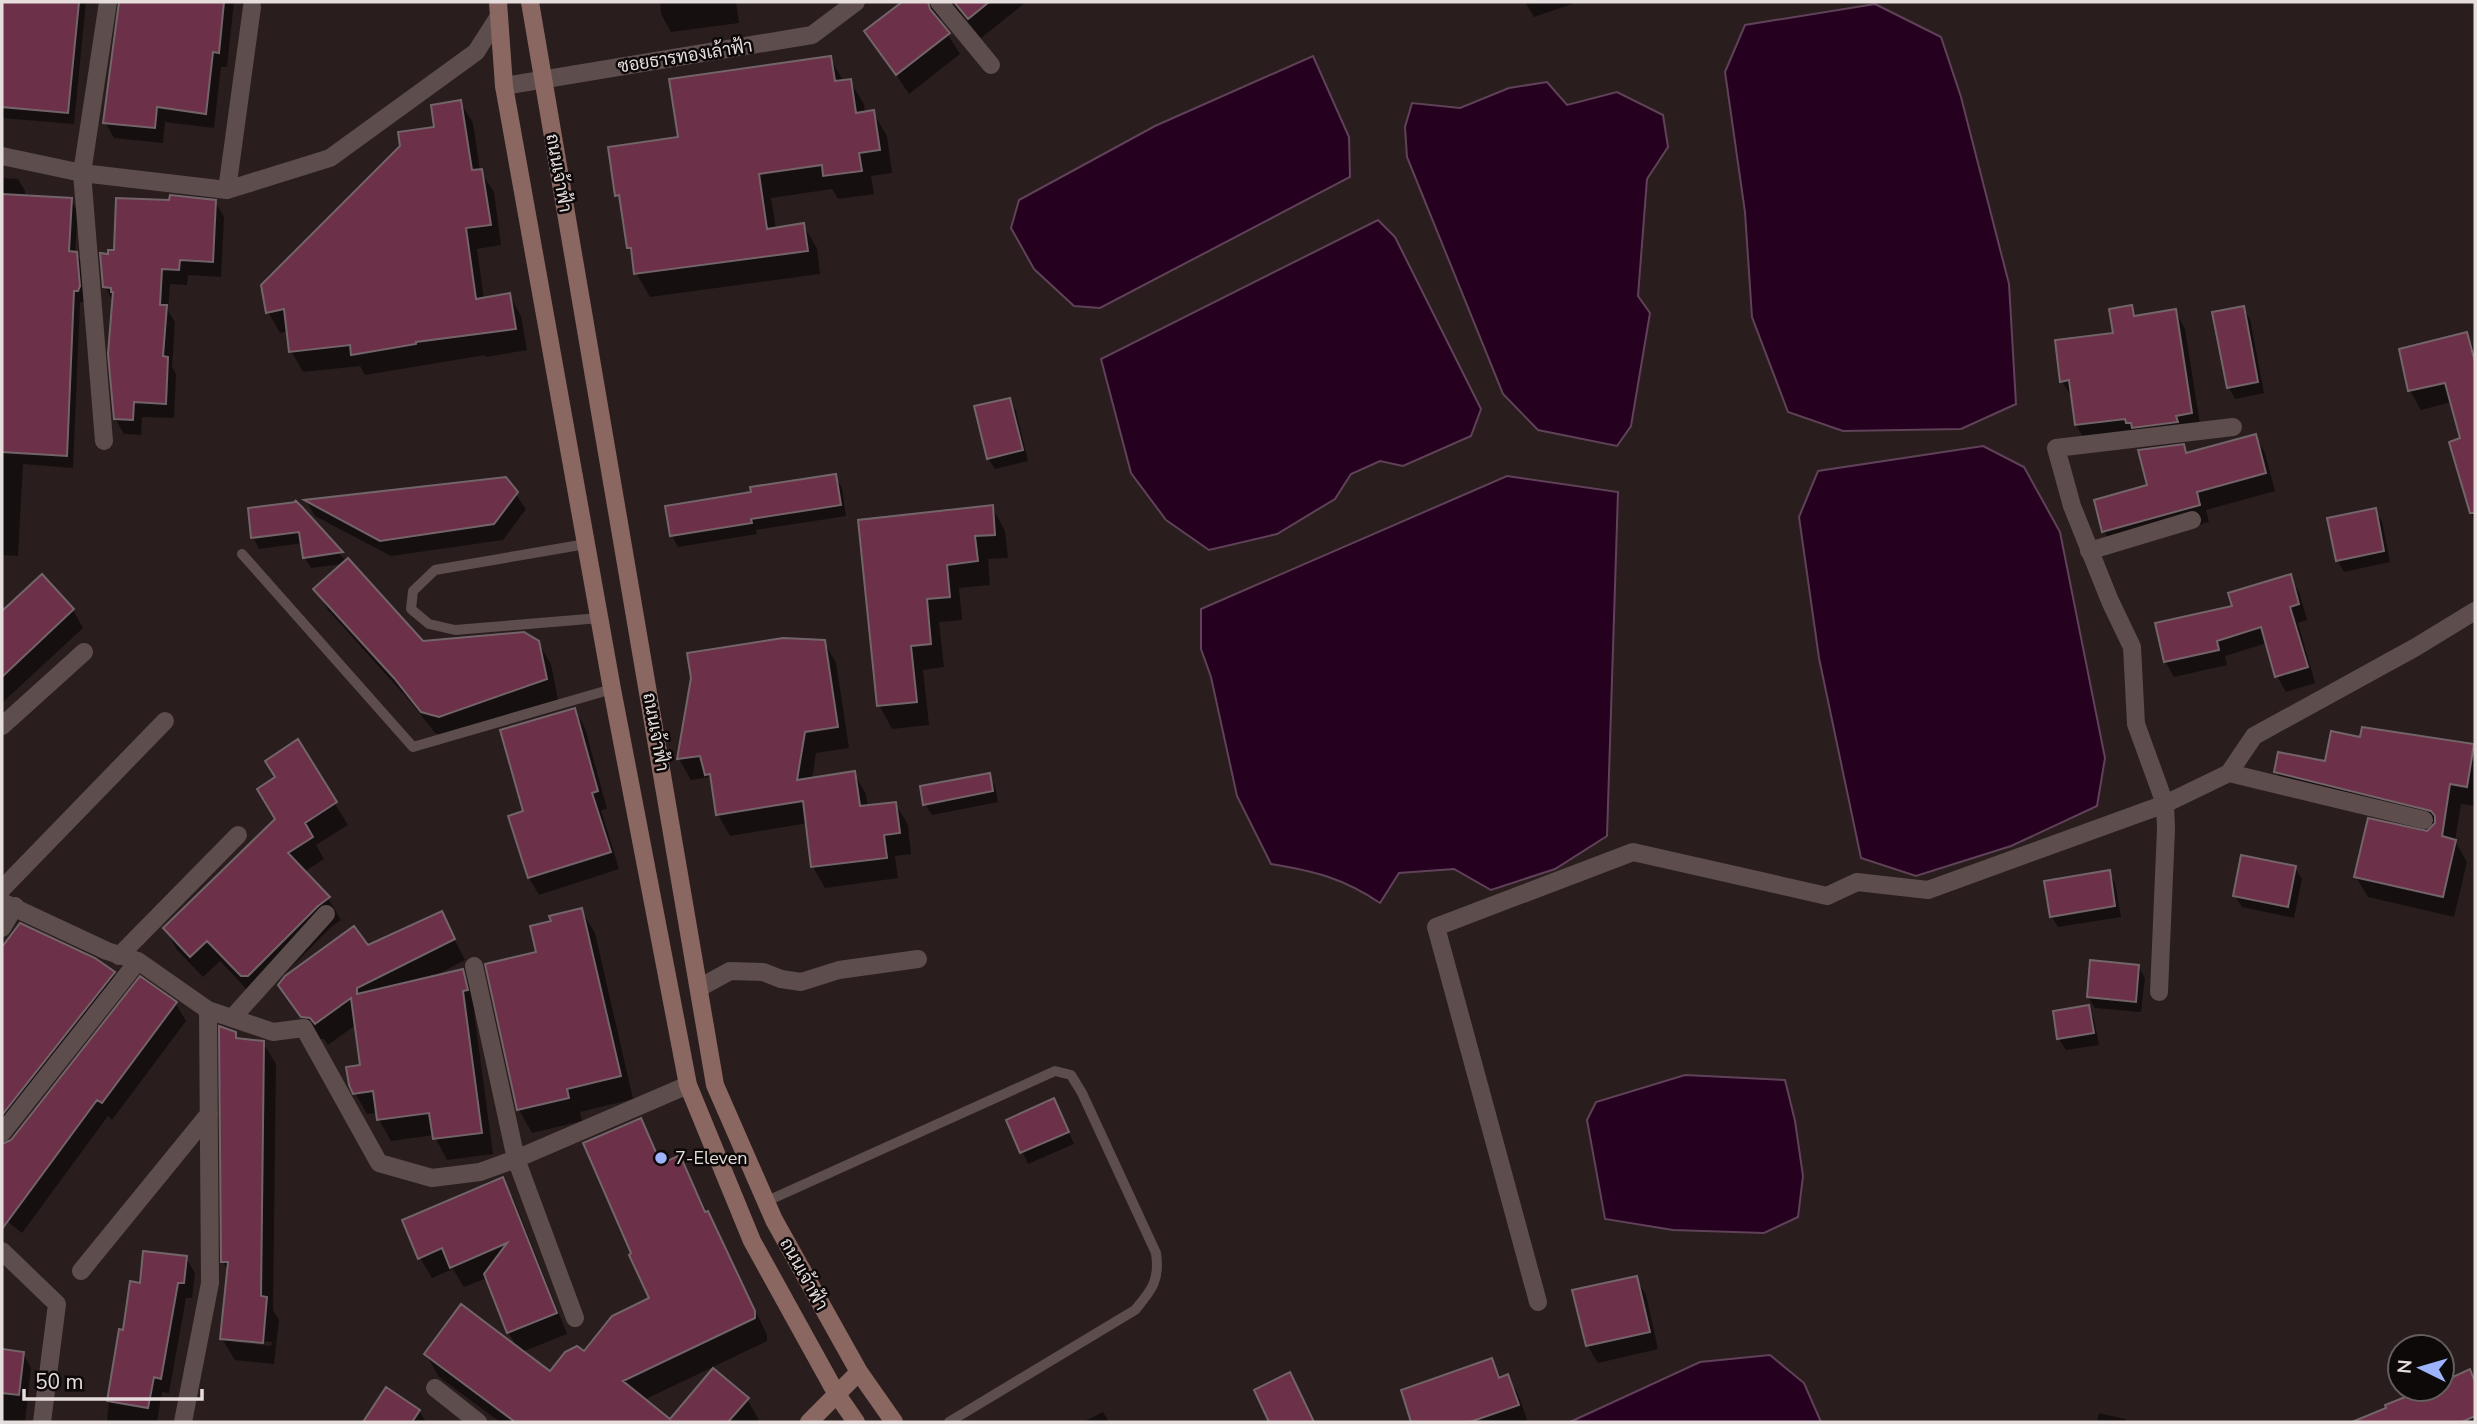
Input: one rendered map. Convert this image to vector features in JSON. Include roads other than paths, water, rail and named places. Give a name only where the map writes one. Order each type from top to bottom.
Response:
[{"type":"main road","name":"ถนนเจ้าฟ้า","points":[[530,2],[715,1085],[765,1202],[859,1372],[894,1422]]},
{"type":"main road","name":"ถนนเจ้าฟ้า","points":[[498,9],[504,86],[612,689],[688,1085],[752,1241],[836,1393],[856,1422]]},
{"type":"main road","points":[[809,1422],[859,1372]]},
{"type":"street","points":[[104,441],[82,173],[108,2]]},
{"type":"street","name":"ซอยธารทองเล้าฟ้า","points":[[504,86],[812,35],[856,2]]},
{"type":"street","points":[[939,2],[991,65]]},
{"type":"street","points":[[227,190],[252,7]]},
{"type":"street","points":[[2,156],[82,173],[227,190],[330,158],[476,51],[498,9]]},
{"type":"street","points":[[2159,992],[2165,804],[2136,724],[2132,648],[2072,506],[2056,448],[2233,427]]},
{"type":"street","points":[[2090,551],[2192,520]]},
{"type":"street","points":[[1538,1302],[1436,927],[1633,852],[1827,896],[1857,882],[1928,890],[2165,804],[2229,773],[2254,736],[2416,647],[2475,611]]},
{"type":"street","points":[[2,726],[84,652]]},
{"type":"street","points":[[2,889],[165,721]]},
{"type":"street","points":[[2229,773],[2424,820]]},
{"type":"street","points":[[119,956],[237,835]]},
{"type":"street","points":[[2,928],[9,904],[119,956],[138,961],[208,1010],[273,1032],[304,1028],[379,1163],[432,1178],[480,1172],[516,1159],[688,1085]]},
{"type":"street","points":[[233,1017],[326,914]]},
{"type":"street","points":[[699,988],[730,971],[763,972],[800,982],[814,980],[839,970],[918,959]]},
{"type":"street","points":[[2,1133],[138,961]]},
{"type":"street","points":[[474,966],[516,1159],[575,1318]]},
{"type":"street","points":[[183,1422],[210,1283],[208,1010]]},
{"type":"street","points":[[80,1271],[209,1114]]},
{"type":"street","points":[[2,1251],[57,1304],[42,1422]]},
{"type":"street","points":[[435,1388],[478,1422]]},
{"type":"lane","points":[[586,544],[435,570],[413,592],[411,609],[429,624],[455,630],[600,618]]},
{"type":"lane","points":[[242,554],[413,747],[612,689]]},
{"type":"lane","points":[[765,1202],[1055,1071],[1071,1075],[1082,1093],[1156,1253],[1159,1271],[1152,1290],[1135,1310],[949,1422]]},
{"type":"place","name":"7-Eleven","points":[[661,1158]]}]
